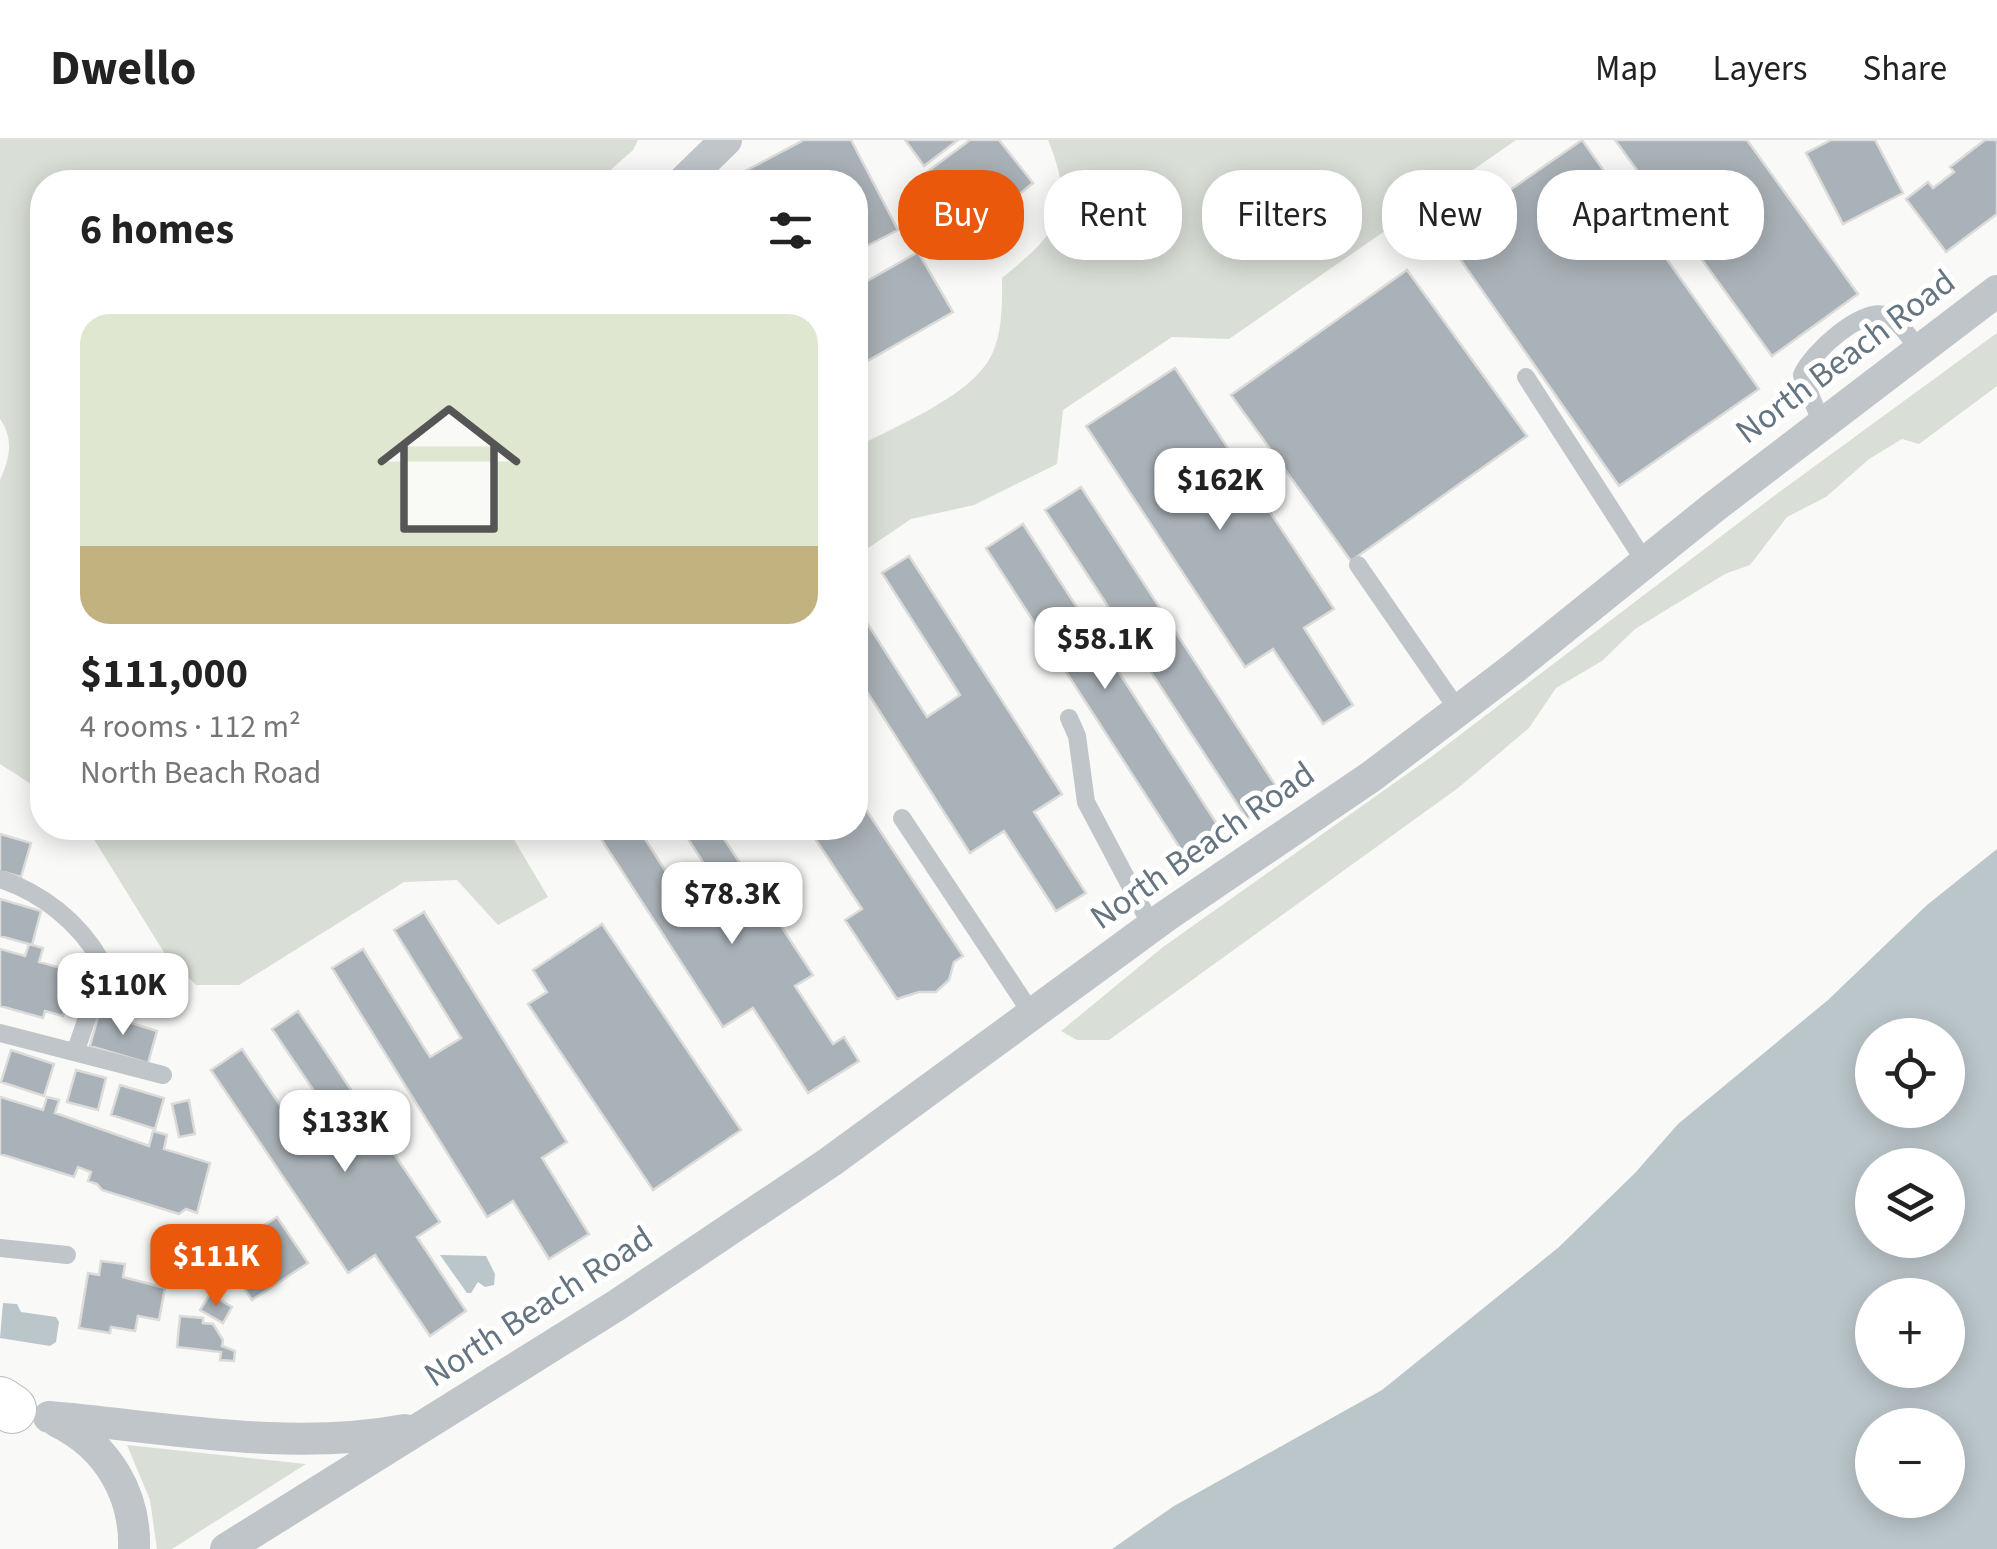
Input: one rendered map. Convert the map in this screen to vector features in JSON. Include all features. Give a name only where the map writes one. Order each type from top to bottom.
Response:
[{"type":"street","points":[[695,170],[726,140]]},
{"type":"street","name":"North Beach Road","points":[[226,1549],[617,1304],[830,1162],[1152,926],[1372,776],[1997,291]]},
{"type":"street","points":[[15,1409],[72,1429],[109,1462],[130,1508],[134,1549]]},
{"type":"street","name":"North Beach Road","points":[[15,1409],[309,1440],[371,1436],[424,1426]]},
{"type":"lane","points":[[1822,424],[1802,375],[1815,354],[1862,317],[1875,313],[1890,317],[1920,351]]},
{"type":"lane","points":[[1526,377],[1645,562]]},
{"type":"lane","points":[[1358,565],[1458,710]]},
{"type":"lane","points":[[1070,718],[1080,748],[1086,802],[1152,926]]},
{"type":"lane","points":[[902,818],[1032,1014]]},
{"type":"lane","points":[[0,880],[46,899],[101,961],[100,980],[76,1050]]},
{"type":"lane","points":[[0,1033],[164,1076]]},
{"type":"lane","points":[[0,1248],[67,1255]]},
{"type":"shaded area","points":[[0,140],[638,140],[633,150],[610,170],[30,170],[30,783],[0,764],[0,480],[9,449],[0,419]]},
{"type":"shaded area","points":[[1048,140],[1516,140],[1473,170],[1382,170],[1382,233],[1362,247],[1362,170],[1202,170],[1202,260],[1343,260],[1229,339],[1172,337],[1063,410],[1057,464],[974,505],[911,519],[868,548],[868,441],[945,400],[976,376],[992,354],[999,333],[1002,278],[1044,239],[1044,260],[1182,260],[1182,170],[1058,170]]},
{"type":"shaded area","points":[[1997,333],[1997,386],[1919,444],[1902,439],[1869,459],[1826,497],[1787,517],[1750,565],[1725,574],[1635,629],[1602,661],[1556,688],[1529,728],[1458,788],[1109,1040],[1077,1040],[1061,1031],[1163,947],[1431,757],[1778,493]]},
{"type":"shaded area","points":[[94,840],[514,840],[548,897],[498,925],[457,880],[404,882],[239,985],[196,985],[165,954]]},
{"type":"shaded area","points":[[1997,849],[1997,1549],[1112,1549],[1174,1506],[1382,1390],[1559,1247],[1635,1173],[1678,1124],[1828,1000],[1927,905]]},
{"type":"shaded area","points":[[440,1255],[486,1256],[495,1274],[494,1285],[485,1287],[478,1282],[467,1293]]},
{"type":"shaded area","points":[[3,1303],[17,1304],[21,1312],[56,1317],[56,1342],[50,1346],[0,1338]]},
{"type":"shaded area","points":[[127,1445],[306,1464],[172,1549],[157,1549],[150,1500]]},
{"type":"building","points":[[804,140],[851,140],[867,170],[747,170]]},
{"type":"building","points":[[905,140],[958,140],[924,166]]},
{"type":"building","points":[[970,140],[999,140],[1023,170],[930,170]]},
{"type":"building","points":[[1582,140],[1603,170],[1539,170]]},
{"type":"building","points":[[1615,140],[1747,140],[1858,294],[1772,356],[1702,260],[1764,260],[1764,170],[1637,170]]},
{"type":"building","points":[[1831,140],[1875,140],[1903,193],[1843,224],[1806,153]]},
{"type":"building","points":[[1985,140],[1997,140],[1997,214],[1946,252],[1906,199],[1928,182],[1933,188],[1954,172],[1950,167]]},
{"type":"building","points":[[1537,171],[1537,260],[1667,260],[1759,389],[1619,486],[1461,260],[1517,260],[1517,185]]},
{"type":"building","points":[[1024,172],[1033,183],[1024,190]]},
{"type":"building","points":[[868,173],[898,230],[868,245]]},
{"type":"building","points":[[904,260],[923,260],[953,312],[868,361],[868,281]]},
{"type":"building","points":[[1407,270],[1527,436],[1351,561],[1231,395]]},
{"type":"building","points":[[1175,368],[1334,609],[1304,628],[1353,705],[1323,724],[1273,649],[1245,667],[1086,426]]},
{"type":"building","points":[[1081,487],[1283,797],[1247,819],[1045,510]]},
{"type":"building","points":[[1023,524],[1224,835],[1187,859],[986,548]]},
{"type":"building","points":[[909,556],[1062,794],[1034,812],[1086,893],[1056,911],[1004,831],[970,853],[868,693],[868,624],[927,717],[960,695],[882,573]]},
{"type":"building","points":[[868,813],[963,956],[954,962],[949,980],[936,992],[919,992],[897,999],[845,920],[862,909],[816,840],[868,840]]},
{"type":"building","points":[[0,834],[31,843],[21,877],[0,871]]},
{"type":"building","points":[[602,840],[646,840],[679,892],[710,873],[689,840],[725,840],[813,975],[795,986],[833,1044],[844,1037],[859,1061],[808,1093],[753,1008],[723,1027]]},
{"type":"building","points":[[0,899],[41,911],[32,945],[0,936]]},
{"type":"building","points":[[424,912],[567,1142],[542,1158],[589,1234],[549,1259],[513,1201],[487,1217],[332,968],[363,949],[430,1057],[461,1038],[394,930]]},
{"type":"building","points":[[602,924],[741,1130],[653,1190],[528,1004],[547,992],[533,970]]},
{"type":"building","points":[[29,944],[43,948],[39,962],[75,972],[63,1016],[45,1011],[43,1018],[0,1006],[0,949],[25,956]]},
{"type":"building","points":[[298,1011],[440,1222],[417,1237],[466,1311],[430,1336],[375,1255],[348,1273],[211,1070],[242,1049],[305,1142],[335,1122],[272,1029]]},
{"type":"building","points":[[99,1013],[157,1031],[148,1063],[90,1046]]},
{"type":"building","points":[[11,1050],[54,1064],[44,1096],[1,1082]]},
{"type":"building","points":[[76,1070],[106,1078],[98,1110],[67,1102]]},
{"type":"building","points":[[120,1085],[164,1098],[155,1129],[111,1115]]},
{"type":"building","points":[[0,1097],[43,1110],[47,1097],[59,1100],[55,1113],[149,1146],[153,1131],[167,1135],[164,1149],[210,1163],[197,1213],[186,1209],[179,1214],[102,1190],[88,1181],[91,1172],[78,1167],[74,1177],[0,1154]]},
{"type":"building","points":[[189,1100],[195,1134],[179,1137],[172,1104]]},
{"type":"building","points":[[277,1217],[308,1263],[252,1300],[221,1253]]},
{"type":"building","points":[[200,1259],[214,1280],[205,1286],[185,1269]]},
{"type":"building","points":[[101,1261],[125,1264],[123,1277],[165,1288],[159,1320],[138,1316],[135,1331],[111,1327],[110,1333],[79,1328],[88,1273],[99,1275]]},
{"type":"building","points":[[210,1294],[232,1307],[223,1323],[200,1310]]},
{"type":"building","points":[[180,1316],[203,1318],[203,1323],[213,1324],[223,1340],[222,1346],[235,1351],[234,1361],[220,1360],[221,1352],[177,1347]]}]
